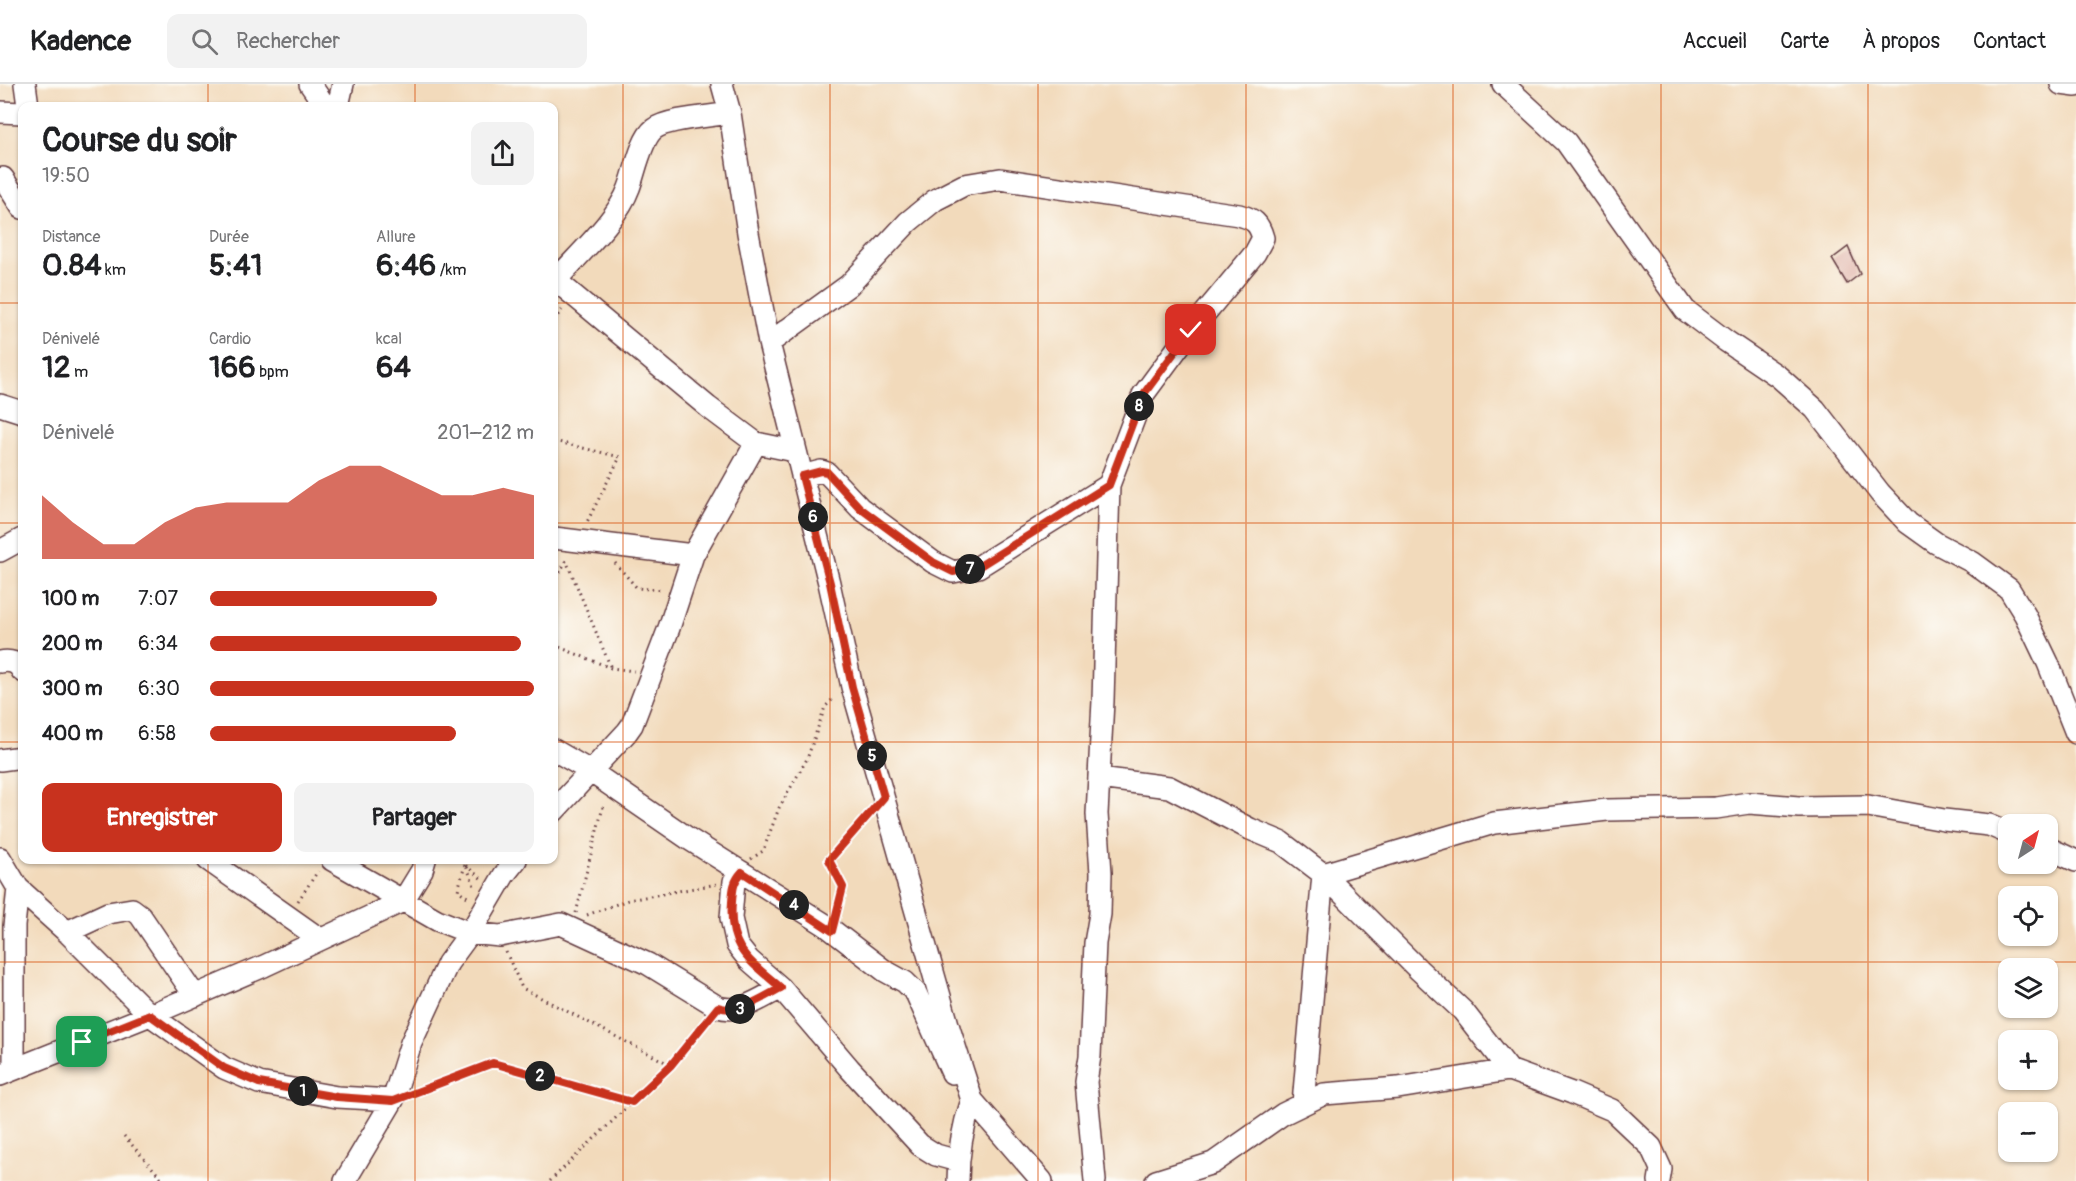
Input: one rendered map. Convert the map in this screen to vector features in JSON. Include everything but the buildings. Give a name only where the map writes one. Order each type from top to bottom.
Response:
[{"type":"street","points":[[25,84],[27,102]]},
{"type":"street","points":[[310,84],[322,102]]},
{"type":"street","points":[[339,102],[343,84]]},
{"type":"street","points":[[722,84],[730,113],[748,233],[769,343],[830,583],[851,681],[944,1010],[970,1093],[958,1171],[920,1145],[850,1069],[781,988],[749,960],[737,945],[731,918],[741,871]]},
{"type":"street","points":[[1503,84],[1566,142],[1685,310],[1779,377],[1815,409],[1880,493],[1908,523],[1935,543],[1972,562],[2009,589],[2039,644],[2076,733]]},
{"type":"street","points":[[2061,84],[2076,86]]},
{"type":"street","points":[[0,112],[18,113]]},
{"type":"street","points":[[558,276],[620,206],[629,189],[643,146],[654,129],[674,122],[730,113]]},
{"type":"street","points":[[0,201],[1,175]]},
{"type":"street","points":[[1,175],[18,202]]},
{"type":"street","points":[[769,343],[849,285],[917,214],[935,200],[964,185],[1000,179],[1251,218],[1259,225],[1263,238],[1255,253],[1191,330],[1143,395],[1109,485],[1097,814],[1101,873],[1100,914],[1095,943],[1090,1056],[1086,1082],[1095,1181]]},
{"type":"street","points":[[558,283],[708,407],[756,443],[795,451]]},
{"type":"street","points":[[0,405],[18,411]]},
{"type":"street","points":[[558,807],[627,732],[651,673],[693,555],[756,443]]},
{"type":"street","points":[[802,476],[821,471],[827,472],[860,508],[933,562],[953,572],[978,567],[1109,485]]},
{"type":"street","points":[[558,539],[693,555]]},
{"type":"street","points":[[0,551],[18,541]]},
{"type":"street","points":[[0,662],[9,660],[18,665]]},
{"type":"street","points":[[558,752],[590,771],[689,839],[832,931],[916,993],[950,1071],[1042,1181]]},
{"type":"street","points":[[0,760],[18,758]]},
{"type":"street","points":[[1099,778],[1169,787],[1281,843],[1323,874],[1463,1011],[1509,1070]]},
{"type":"street","points":[[1323,874],[1494,823],[1607,810],[1716,808],[1749,803],[1799,807],[1868,806],[1998,828]]},
{"type":"street","points":[[2058,853],[2076,861]]},
{"type":"street","points":[[0,858],[18,888],[67,932],[150,1015],[224,1068],[259,1083],[337,1097],[393,1101]]},
{"type":"street","points":[[214,864],[320,939]]},
{"type":"street","points":[[325,864],[437,920],[470,933],[500,936],[568,921],[648,964],[718,1007],[730,1011],[741,1009],[781,988]]},
{"type":"street","points":[[18,888],[7,1072],[195,996],[403,901],[424,864]]},
{"type":"street","points":[[345,1181],[393,1101],[411,1043],[448,963],[470,933],[489,892],[513,864]]},
{"type":"street","points":[[1303,1104],[1323,874]]},
{"type":"street","points":[[67,932],[108,913],[132,909],[140,915],[195,996]]},
{"type":"street","points":[[1156,1181],[1213,1163],[1283,1114],[1324,1094],[1398,1088],[1509,1070],[1612,1110],[1651,1147],[1661,1169],[1659,1181]]},
{"type":"path","points":[[558,442],[620,457],[558,575]]},
{"type":"path","points":[[598,544],[637,588],[681,591]]},
{"type":"path","points":[[568,565],[610,668]]},
{"type":"path","points":[[558,647],[610,668],[651,673]]},
{"type":"path","points":[[568,921],[628,900],[741,871],[763,851],[779,808],[807,759],[825,707],[851,681]]},
{"type":"path","points":[[568,921],[609,784]]},
{"type":"path","points":[[832,931],[843,887],[829,860],[884,797]]},
{"type":"path","points":[[288,916],[325,864]]},
{"type":"path","points":[[466,866],[489,892]]},
{"type":"path","points":[[466,866],[474,886],[489,892]]},
{"type":"path","points":[[466,866],[458,890],[475,903]]},
{"type":"path","points":[[500,936],[522,988],[671,1065]]},
{"type":"path","points":[[551,1181],[671,1065],[718,1007]]},
{"type":"path","points":[[393,1101],[493,1063],[632,1102]]},
{"type":"path","points":[[124,1136],[164,1181]]},
{"type":"route","points":[[82,1042],[150,1015],[224,1068],[259,1083],[303,1091],[337,1097],[393,1101],[493,1063],[632,1102],[671,1065],[718,1007],[730,1011],[741,1009],[781,988],[749,960],[737,945],[731,918],[734,881],[742,872],[832,931],[843,887],[829,860],[884,797],[852,687],[830,583],[802,476],[821,471],[827,472],[860,508],[933,562],[953,572],[978,567],[1109,485],[1143,395],[1191,330]]}]
